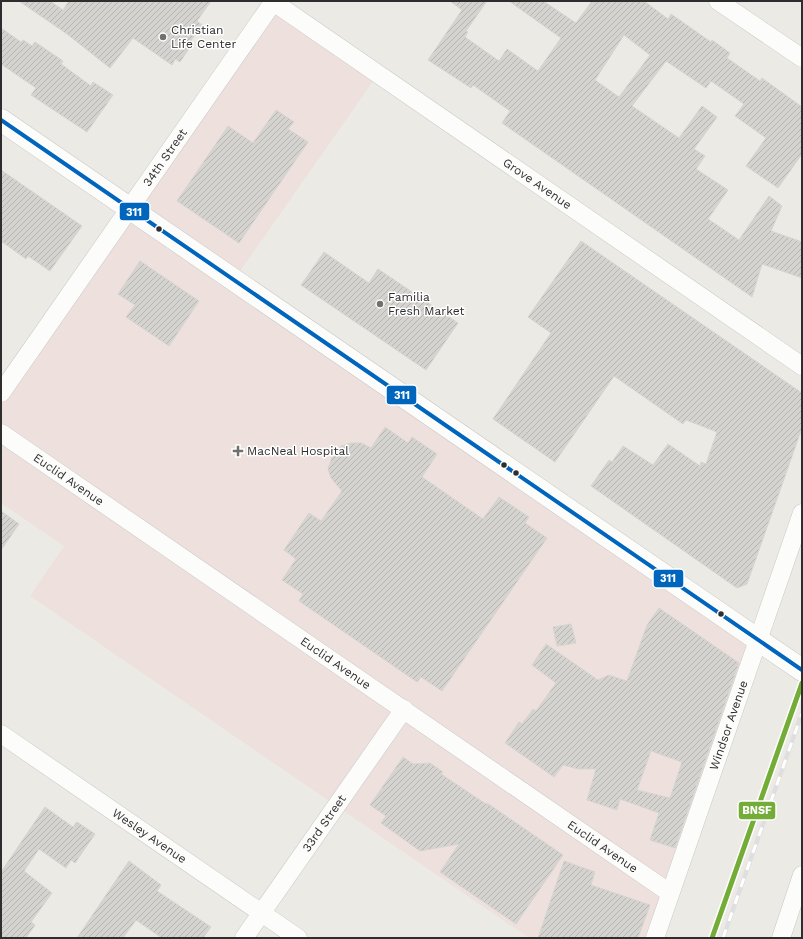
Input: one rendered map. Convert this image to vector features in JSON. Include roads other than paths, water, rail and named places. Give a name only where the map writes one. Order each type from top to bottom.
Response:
[{"type":"street","name":"34th Street","points":[[1,393],[273,1]]},
{"type":"street","name":"Grove Avenue","points":[[273,1],[802,366]]},
{"type":"street","points":[[718,1],[802,58]]},
{"type":"street","points":[[1,120],[802,670]]},
{"type":"street","name":"Euclid Avenue","points":[[1,433],[670,893]]},
{"type":"street","name":"Windsor Avenue","points":[[655,938],[802,513]]},
{"type":"street","name":"33rd Street","points":[[244,938],[404,709]]},
{"type":"street","name":"Wesley Avenue","points":[[1,734],[298,938]]},
{"type":"street","points":[[781,938],[802,875]]},
{"type":"railway","points":[[723,938],[802,713]]},
{"type":"place","name":"Christian Life Center","points":[[163,37]]},
{"type":"place","name":"Familia Fresh Market","points":[[380,304]]},
{"type":"place","name":"MacNeal Hospital","points":[[238,451]]}]
